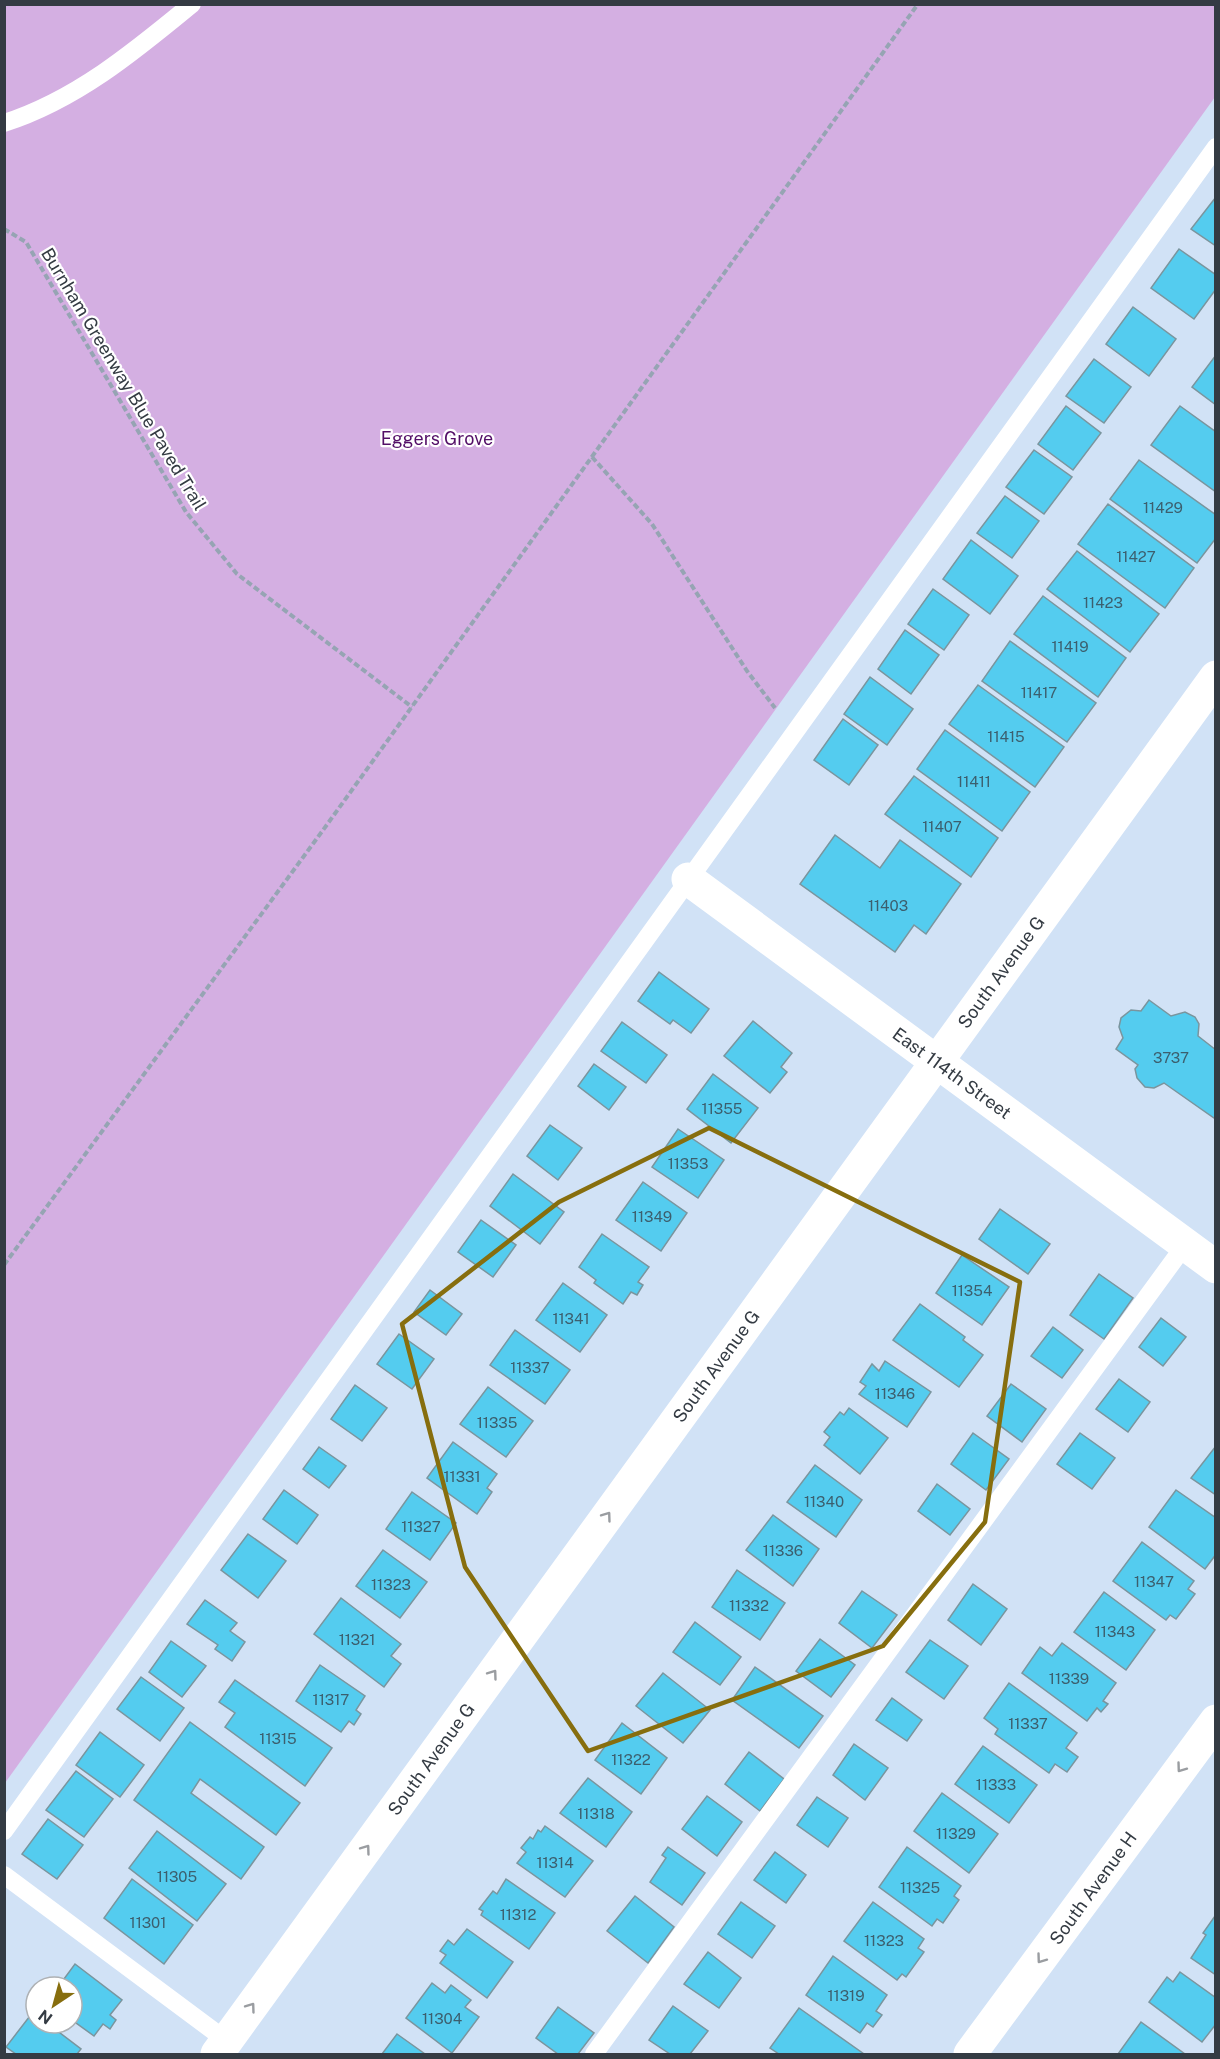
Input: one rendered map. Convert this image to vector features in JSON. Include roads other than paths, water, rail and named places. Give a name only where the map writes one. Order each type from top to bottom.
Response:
[{"type":"street","name":"South Avenue G","points":[[220,2051],[1215,677]]},
{"type":"street","name":"East 114th Street","points":[[688,879],[1215,1267]]},
{"type":"street","name":"South Avenue H","points":[[970,2055],[1215,1720]]},
{"type":"lane","points":[[4,123],[22,117],[88,84],[152,38],[192,4]]},
{"type":"lane","points":[[4,1831],[1215,147]]},
{"type":"lane","points":[[594,2055],[1185,1245]]},
{"type":"lane","points":[[4,1875],[220,2051]]},
{"type":"park label","name":"Eggers Grove","points":[[437,438]]}]
